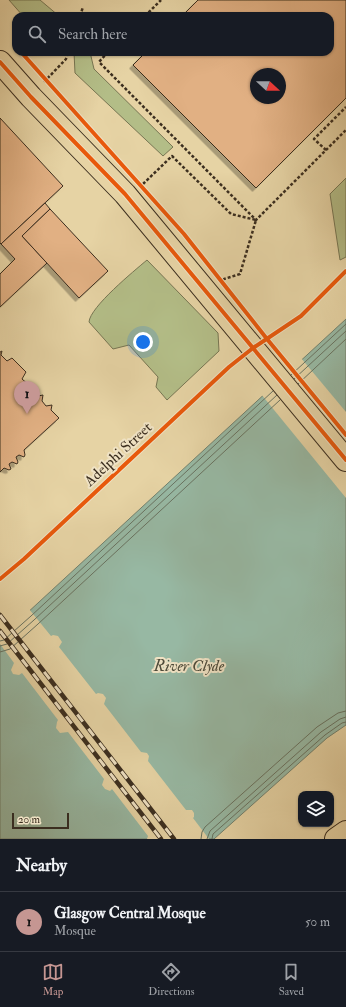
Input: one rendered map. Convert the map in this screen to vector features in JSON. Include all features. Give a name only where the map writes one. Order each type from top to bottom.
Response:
[{"type":"main road","points":[[0,62],[31,97],[125,194],[346,460]]},
{"type":"main road","points":[[336,839],[346,832]]},
{"type":"path","points":[[148,12],[161,0]]},
{"type":"path","points":[[81,12],[83,7]]},
{"type":"path","points":[[31,97],[66,59],[67,56]]},
{"type":"path","points":[[104,56],[99,62],[256,220]]},
{"type":"path","points":[[41,74],[50,85]]},
{"type":"path","points":[[326,150],[314,139],[346,107]]},
{"type":"path","points":[[240,274],[256,220],[346,130]]},
{"type":"path","points":[[141,185],[172,156],[231,214],[256,220]]},
{"type":"path","points":[[136,180],[146,191]]},
{"type":"path","points":[[216,274],[226,286]]},
{"type":"green space","points":[[9,0],[40,0],[54,12],[20,12]]},
{"type":"green space","points":[[74,56],[91,56],[94,69],[173,147],[163,156],[75,73]]},
{"type":"green space","points":[[346,178],[346,257],[340,260],[330,194]]},
{"type":"green space","points":[[147,260],[218,333],[219,351],[167,400],[156,387],[158,377],[129,345],[113,349],[89,322],[91,315],[104,299],[123,280]]},
{"type":"water","name":"River Clyde","points":[[346,319],[346,725],[327,738],[214,839],[0,839],[0,638]]},
{"type":"pier","points":[[301,358],[346,412],[346,498],[261,394]]},
{"type":"pier","points":[[29,609],[51,636],[58,636],[62,642],[59,647],[96,694],[103,694],[106,698],[104,704],[141,752],[147,753],[149,756],[148,761],[186,810],[192,810],[194,813],[193,818],[209,839],[147,839],[148,836],[112,789],[110,791],[105,789],[102,785],[104,779],[68,732],[60,733],[56,728],[58,720],[22,673],[19,675],[13,674],[11,670],[14,663],[0,644],[0,635]]},
{"type":"building","points":[[198,0],[346,0],[346,98],[256,188],[133,65],[142,56],[334,56],[334,12],[186,12]]},
{"type":"building","points":[[0,118],[63,186],[1,244],[0,243]]},
{"type":"building","points":[[45,203],[50,209],[22,236],[47,263],[0,307],[0,274],[15,259],[1,244]]},
{"type":"building","points":[[50,209],[108,271],[79,298],[22,236]]},
{"type":"building","points":[[2,351],[1,355],[7,361],[12,358],[26,372],[22,379],[29,385],[34,385],[33,390],[38,396],[43,395],[42,401],[46,406],[52,405],[51,410],[59,418],[24,450],[24,457],[19,455],[16,457],[18,462],[17,464],[12,462],[9,464],[11,469],[9,470],[4,468],[0,472],[0,352]]},
{"type":"railway","points":[[0,615],[174,839]]},
{"type":"railway","points":[[0,631],[161,839]]},
{"type":"cycle path","points":[[25,56],[184,234],[267,339],[346,435]]},
{"type":"cycle path","points":[[0,62],[31,97],[125,194],[346,460]]},
{"type":"cycle path","name":"Adelphi Street","points":[[0,579],[24,559],[229,367],[253,348],[301,316],[346,271]]},
{"type":"place","name":"Glasgow Central Mosque","points":[[27,414]]}]
